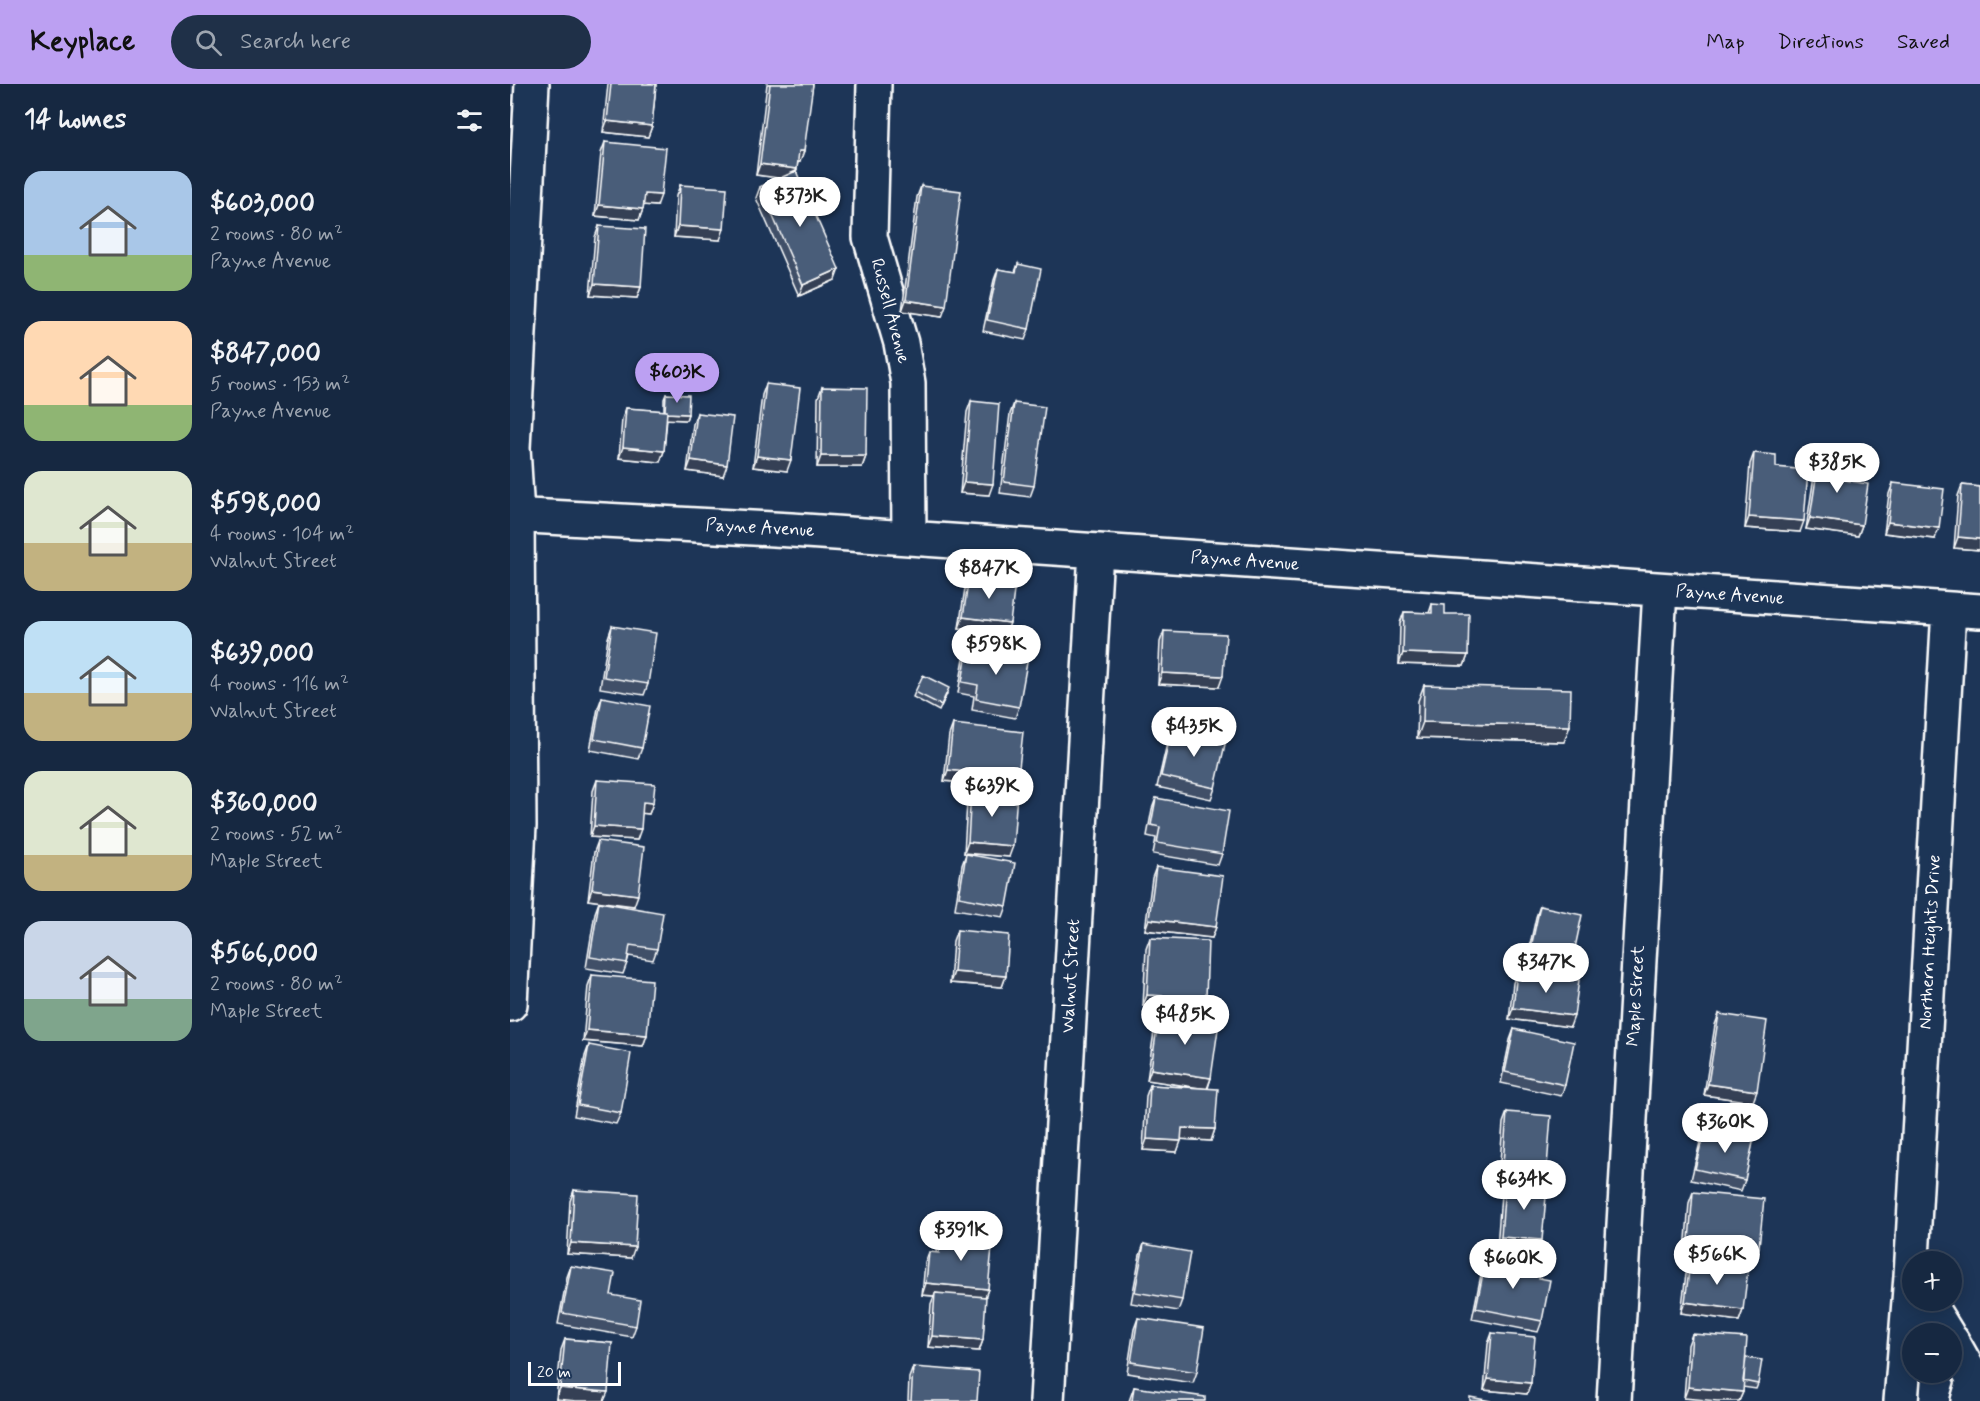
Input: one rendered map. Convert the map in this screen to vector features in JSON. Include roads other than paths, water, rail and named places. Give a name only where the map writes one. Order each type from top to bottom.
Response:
[{"type":"street","points":[[510,1004],[519,826],[513,448],[532,84]]},
{"type":"street","name":"Russell Avenue","points":[[874,84],[870,237],[901,343],[908,383],[909,538]]},
{"type":"street","name":"Payne Avenue","points":[[514,515],[909,538],[1965,610]]},
{"type":"street","name":"Walnut Street","points":[[1047,1401],[1096,551]]},
{"type":"street","name":"Maple Street","points":[[1614,1401],[1659,590]]},
{"type":"street","name":"Northern Heights Drive","points":[[1918,1251],[1965,610]]},
{"type":"street","name":"Northern Heights Drive","points":[[1901,1401],[1913,1311]]},
{"type":"street","points":[[1962,1359],[1974,1380],[1968,1401]]}]
